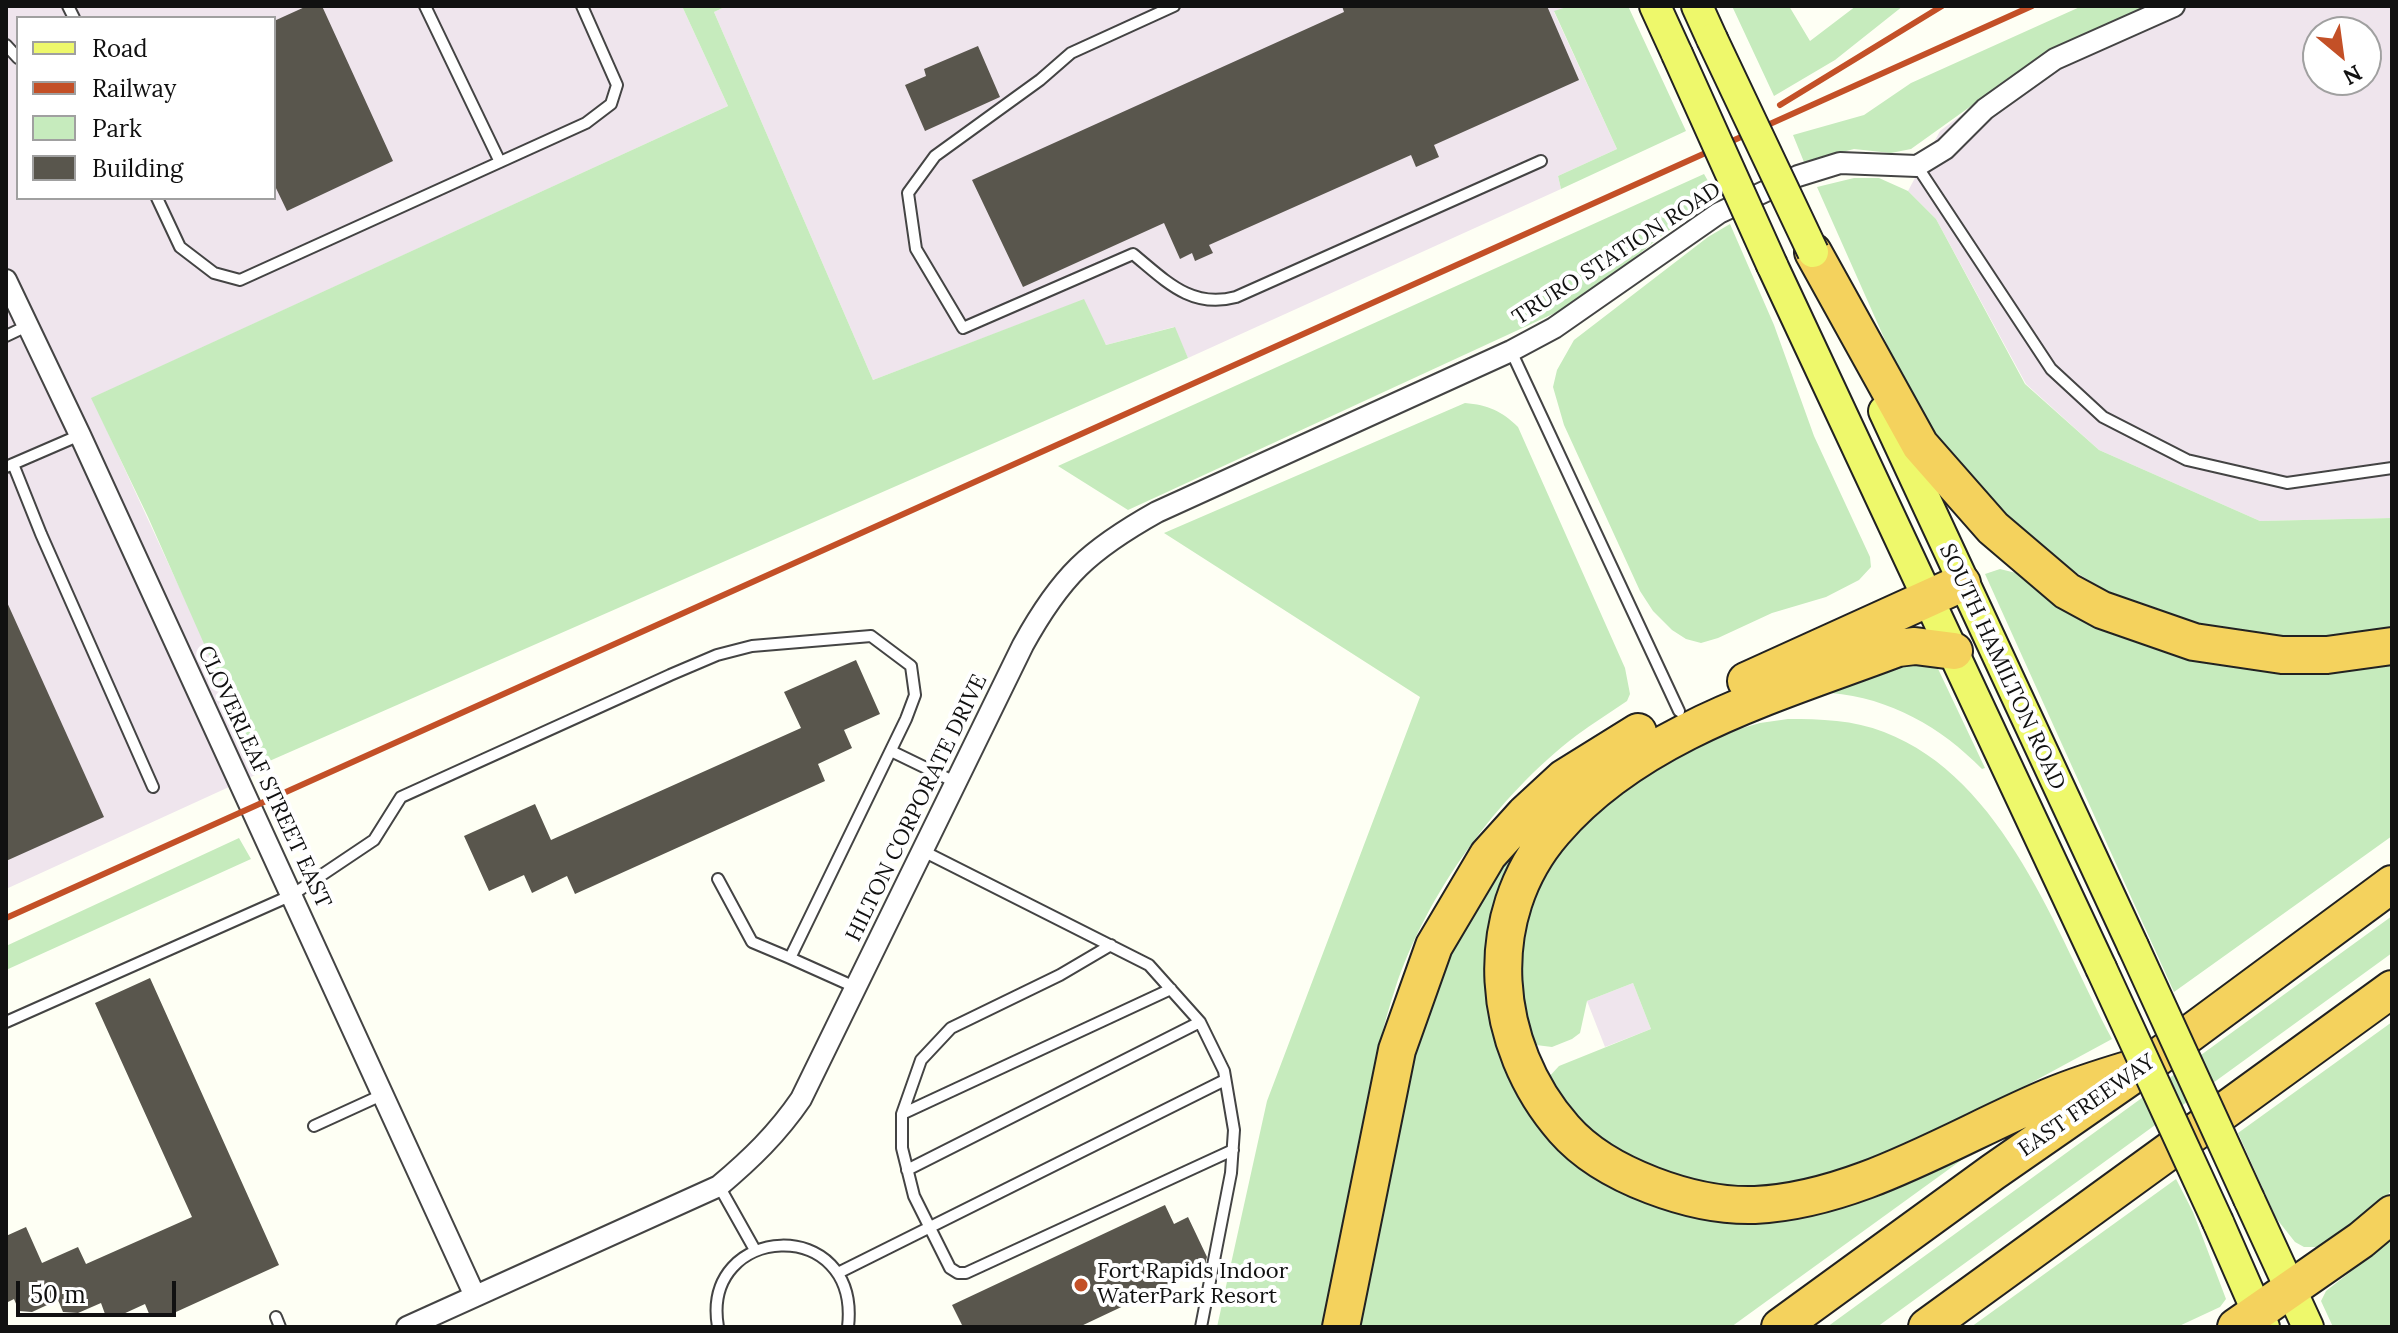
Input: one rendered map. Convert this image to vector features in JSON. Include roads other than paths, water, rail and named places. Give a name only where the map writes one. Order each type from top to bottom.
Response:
[{"type":"highway","points":[[1813,252],[1920,445],[1993,528],[2067,591],[2102,610],[2194,642],[2282,655],[2327,655],[2392,646]]},
{"type":"highway","points":[[1341,1327],[1397,1050],[1434,946],[1488,855],[1525,814],[1564,778],[1629,737],[1679,711],[1962,583]]},
{"type":"highway","points":[[1954,651],[1915,646],[1898,648],[1730,712],[1629,764],[1580,803],[1552,832],[1527,866],[1512,907],[1503,947],[1503,996],[1514,1046],[1538,1092],[1565,1130],[1607,1164],[1651,1187],[1702,1199],[1754,1205],[1803,1198],[1852,1185],[2054,1095],[2150,1063]]},
{"type":"highway","name":"EAST FREEWAY","points":[[1780,1327],[1993,1172],[2150,1063],[2392,884]]},
{"type":"highway","points":[[1927,1327],[2392,989]]},
{"type":"highway","points":[[2252,1322],[2290,1289],[2361,1240],[2392,1214]]},
{"type":"main road","name":"SOUTH HAMILTON ROAD","points":[[1655,6],[1772,265],[2218,1222],[2252,1322]]},
{"type":"main road","name":"SOUTH HAMILTON ROAD","points":[[1697,6],[2308,1327]]},
{"type":"street","points":[[1917,166],[1945,149],[1985,109],[2055,59],[2174,6]]},
{"type":"street","name":"TRURO STATION ROAD","points":[[1511,351],[1554,328],[1719,213],[1758,194],[1798,176],[1840,163],[1917,166]]},
{"type":"street","name":"CLOVERLEAF STREET EAST","points":[[6,280],[475,1296]]},
{"type":"street","name":"HILTON CORPORATE DRIVE","points":[[407,1327],[719,1186],[757,1154],[782,1126],[801,1099],[1045,606],[1078,566],[1113,536],[1157,512],[1511,351]]},
{"type":"lane","points":[[425,6],[500,162]]},
{"type":"lane","points":[[158,200],[180,247],[214,273],[240,280],[586,123],[611,104],[617,85],[582,6]]},
{"type":"lane","points":[[1174,6],[1071,53],[1040,80],[935,156],[908,193],[916,249],[963,328],[1133,254],[1182,294],[1220,301],[1236,297],[1541,161]]},
{"type":"lane","points":[[1917,166],[2051,369],[2103,417],[2187,460],[2287,483],[2392,468]]},
{"type":"lane","points":[[6,336],[27,326]]},
{"type":"lane","points":[[1511,351],[1679,711]]},
{"type":"lane","points":[[80,435],[10,466],[153,787]]},
{"type":"lane","points":[[6,1022],[292,895],[374,840],[401,797],[670,675],[717,655],[752,646],[871,636],[911,666],[915,695],[790,958]]},
{"type":"lane","points":[[891,751],[957,783]]},
{"type":"lane","points":[[923,851],[1149,965],[1200,1022],[1224,1071],[1234,1130],[1231,1173],[1201,1324],[1188,1327]]},
{"type":"lane","points":[[718,879],[752,942],[857,988]]},
{"type":"lane","points":[[1111,945],[1060,975],[951,1028],[921,1060],[902,1114],[902,1148],[914,1196],[950,1268],[966,1273],[1233,1150]]},
{"type":"lane","points":[[902,1114],[1171,989]]},
{"type":"lane","points":[[907,1170],[1200,1022]]},
{"type":"lane","points":[[838,1273],[1225,1080]]},
{"type":"lane","points":[[314,1126],[384,1094]]},
{"type":"lane","points":[[719,1186],[755,1250]]},
{"type":"lane","points":[[718,1327],[718,1294],[726,1276],[738,1261],[755,1250],[773,1245],[791,1245],[810,1250],[826,1259],[847,1290],[850,1309],[848,1327]]},
{"type":"railway","points":[[1780,105],[1942,6]]},
{"type":"railway","points":[[6,918],[2032,6]]},
{"type":"place","name":"Fort Rapids Indoor WaterPark Resort","points":[[1081,1285]]}]
